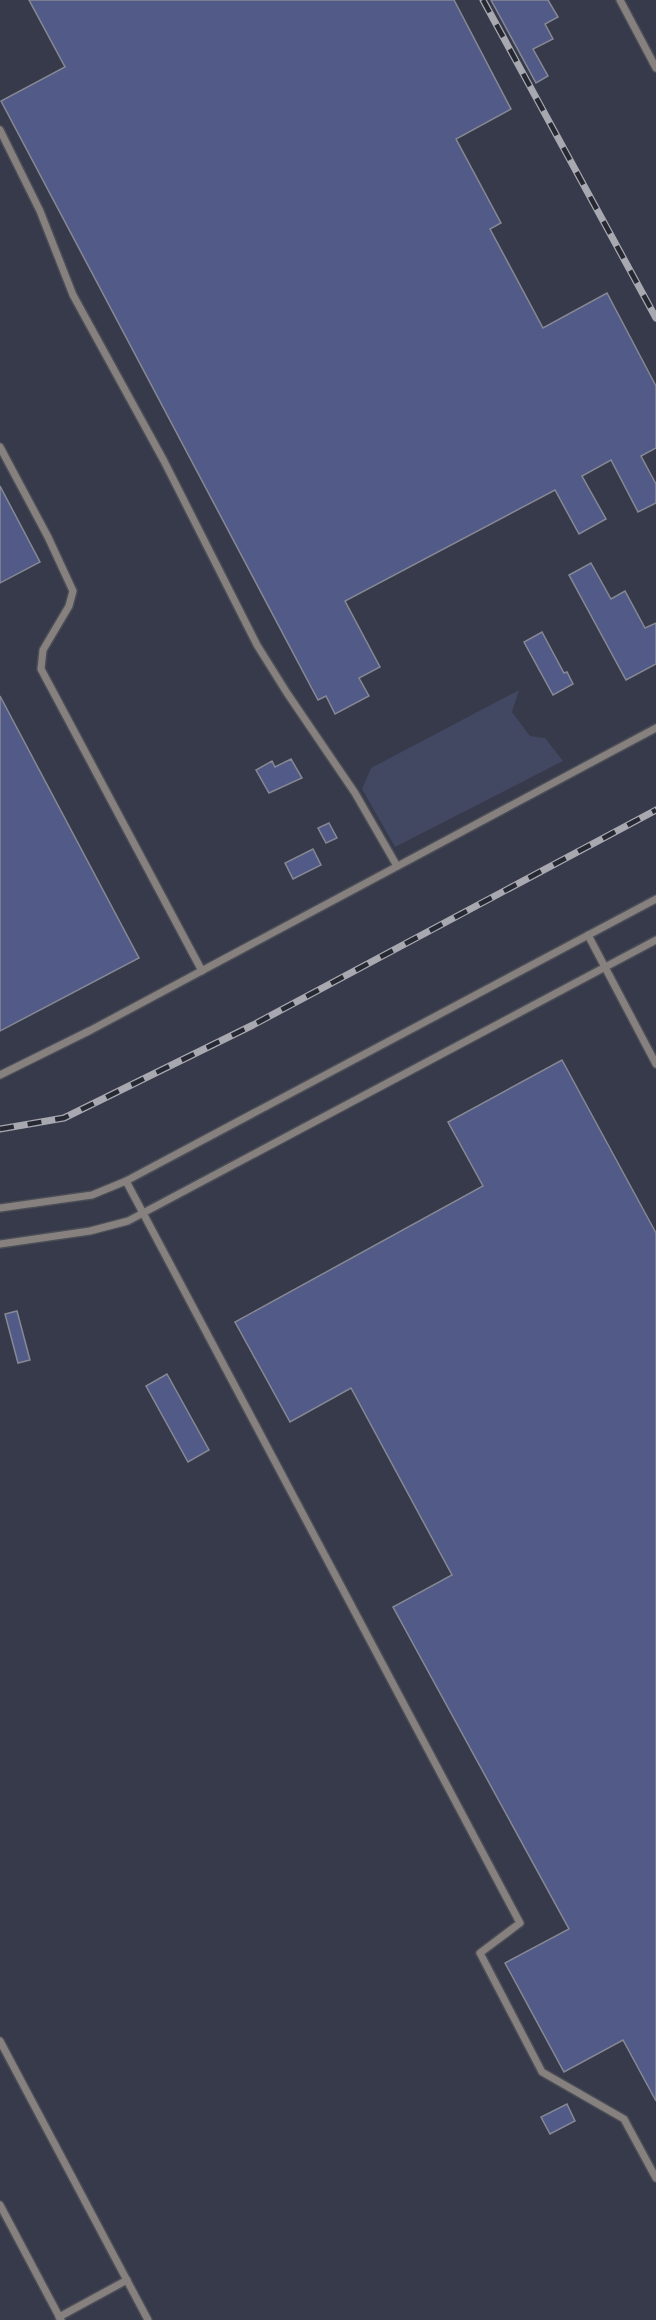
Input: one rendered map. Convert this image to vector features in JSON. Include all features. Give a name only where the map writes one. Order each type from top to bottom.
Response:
[{"type":"lane","points":[[620,0],[656,68]]},
{"type":"lane","points":[[0,130],[40,211],[73,295],[164,461],[257,645],[355,793],[397,866]]},
{"type":"lane","points":[[0,447],[48,537],[73,591],[69,606],[43,650],[41,669],[202,971]]},
{"type":"lane","points":[[0,1075],[91,1030],[656,728]]},
{"type":"lane","points":[[0,1208],[92,1195],[126,1181],[656,899]]},
{"type":"lane","points":[[588,935],[656,1064]]},
{"type":"lane","points":[[0,1244],[90,1232],[111,1227],[143,1213],[656,940]]},
{"type":"lane","points":[[126,1181],[520,1923],[480,1953],[542,2072],[624,2119],[656,2178]]},
{"type":"lane","points":[[0,2041],[148,2320]]},
{"type":"lane","points":[[0,2205],[60,2318],[127,2280]]},
{"type":"shaded area","points":[[0,0],[656,0],[656,2320],[0,2320]]},
{"type":"shaded area","points":[[519,690],[512,712],[530,736],[545,738],[563,761],[395,847],[362,789],[371,768]]},
{"type":"building","points":[[29,0],[454,0],[511,109],[456,139],[501,223],[490,229],[543,328],[607,293],[656,386],[656,448],[641,456],[656,484],[656,503],[638,512],[611,460],[582,476],[606,519],[579,534],[555,490],[345,601],[380,667],[359,678],[369,696],[335,714],[326,696],[318,700],[1,101],[65,67]]},
{"type":"building","points":[[491,0],[548,0],[558,17],[545,24],[553,39],[533,49],[548,76],[536,83]]},
{"type":"building","points":[[0,486],[40,562],[0,583]]},
{"type":"building","points":[[591,563],[611,599],[625,591],[645,628],[656,623],[656,664],[626,680],[569,575]]},
{"type":"building","points":[[542,632],[564,673],[567,672],[573,684],[553,695],[524,642]]},
{"type":"building","points":[[0,696],[139,958],[0,1031]]},
{"type":"building","points":[[291,759],[302,778],[269,793],[256,770],[272,761],[275,767]]},
{"type":"building","points":[[329,823],[337,838],[326,843],[318,828]]},
{"type":"building","points":[[313,849],[321,865],[293,879],[285,863]]},
{"type":"building","points":[[562,1060],[656,1233],[656,2101],[623,2040],[564,2072],[505,1963],[569,1929],[393,1607],[452,1575],[351,1388],[290,1422],[235,1322],[483,1186],[448,1122]]},
{"type":"building","points":[[17,1311],[30,1360],[18,1363],[5,1314]]},
{"type":"building","points":[[167,1374],[209,1450],[188,1462],[146,1386]]},
{"type":"building","points":[[567,2104],[575,2121],[550,2134],[541,2117]]},
{"type":"railway","points":[[483,0],[656,318]]},
{"type":"railway","points":[[0,1129],[64,1118],[253,1025],[656,810]]}]
